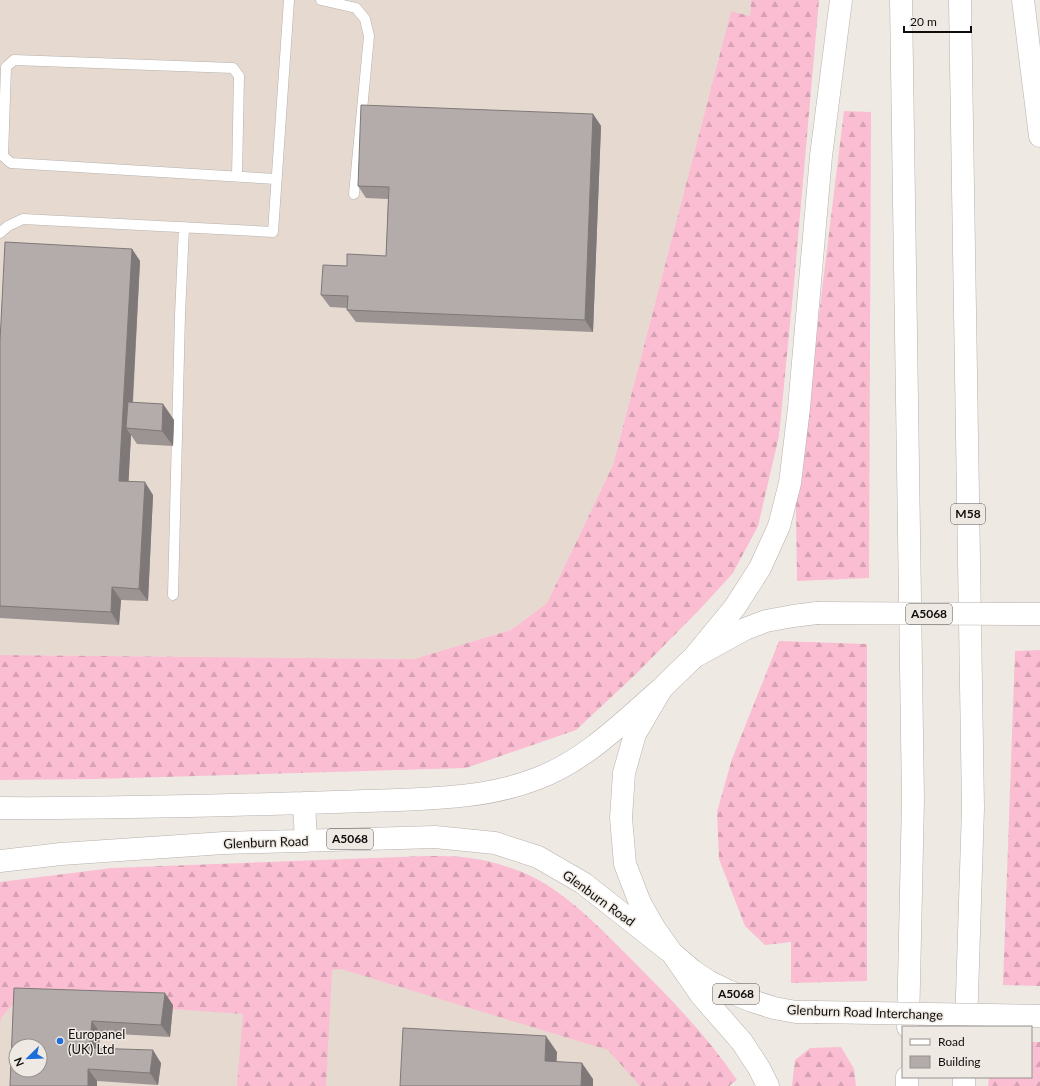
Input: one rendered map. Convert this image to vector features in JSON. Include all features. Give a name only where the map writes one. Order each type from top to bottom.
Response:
[{"type":"main road","points":[[694,657],[735,607],[760,568],[779,526],[790,483],[799,408],[821,156],[841,0]]},
{"type":"main road","points":[[901,0],[913,800],[908,1026]]},
{"type":"main road","name":"M58","points":[[960,0],[973,808],[966,1026]]},
{"type":"main road","points":[[1023,0],[1040,136]]},
{"type":"main road","name":"Glenburn Road Interchange","points":[[1040,614],[817,613],[766,621],[745,629],[694,657],[662,688],[635,734],[624,773],[621,818],[625,864],[640,903],[670,952],[693,971],[708,981],[728,991],[752,1001],[796,1012],[1040,1016]]},
{"type":"main road","name":"A5068","points":[[0,808],[142,808],[304,803],[451,797],[498,790],[535,780],[562,767],[590,750],[662,688]]},
{"type":"main road","points":[[304,803],[306,841]]},
{"type":"main road","name":"Glenburn Road","points":[[0,861],[61,854],[224,843],[435,837],[495,843],[538,857],[583,883],[670,952]]},
{"type":"main road","points":[[670,952],[701,995],[742,1042],[759,1068],[768,1086]]},
{"type":"lane","points":[[0,233],[8,226],[23,219],[273,232],[290,0]]},
{"type":"lane","points":[[322,0],[356,8],[365,19],[369,36],[354,194]]},
{"type":"lane","points":[[237,176],[240,76],[233,68],[14,60],[6,67],[3,156],[11,163],[276,179]]},
{"type":"lane","points":[[173,596],[180,315],[184,227]]},
{"type":"shaded area","points":[[0,0],[751,0],[750,16],[731,11],[613,465],[547,603],[511,630],[414,659],[0,655]]},
{"type":"shaded area","points":[[0,951],[340,966],[610,1048],[644,1086],[0,1086]]},
{"type":"green space","points":[[751,0],[819,0],[779,436],[758,526],[733,573],[701,608],[635,675],[576,730],[466,768],[96,779],[0,780],[0,655],[414,659],[511,630],[547,603],[613,465],[731,11],[750,16]]},
{"type":"green space","points":[[844,111],[871,112],[869,578],[797,581],[796,502]]},
{"type":"green space","points":[[779,641],[867,644],[867,981],[791,983],[791,942],[765,945],[745,926],[719,859],[717,812],[732,759]]},
{"type":"green space","points":[[1040,650],[1040,986],[1003,985],[1015,651]]},
{"type":"green space","points":[[427,856],[476,859],[503,865],[538,879],[567,899],[582,911],[661,989],[701,1033],[737,1080],[730,1086],[640,1086],[608,1050],[341,969],[332,970],[326,1086],[237,1086],[243,1014],[18,998],[1,1018],[0,1026],[0,882],[112,868]]},
{"type":"green space","points":[[1032,1042],[1040,1042],[1040,1086],[988,1086],[989,1078],[1032,1078]]},
{"type":"green space","points":[[841,1047],[854,1069],[856,1086],[792,1086],[795,1060],[810,1048]]},
{"type":"building","points":[[361,105],[593,114],[585,320],[347,310],[348,296],[321,295],[323,265],[347,266],[347,254],[386,256],[389,187],[358,186]]},
{"type":"building","points":[[5,242],[132,249],[119,481],[145,482],[139,589],[112,587],[111,612],[0,606],[0,341]]},
{"type":"building","points":[[128,402],[163,404],[162,431],[126,428]]},
{"type":"building","name":"Europanel (UK) Ltd","points":[[14,988],[165,993],[161,1025],[92,1021],[89,1048],[153,1050],[150,1073],[88,1069],[88,1086],[10,1086],[10,1078],[48,1078],[48,1038],[12,1038]]},
{"type":"building","points":[[403,1028],[546,1036],[545,1061],[582,1063],[581,1086],[400,1086]]},
{"type":"place","name":"Europanel (UK) Ltd","points":[[60,1041]]}]
